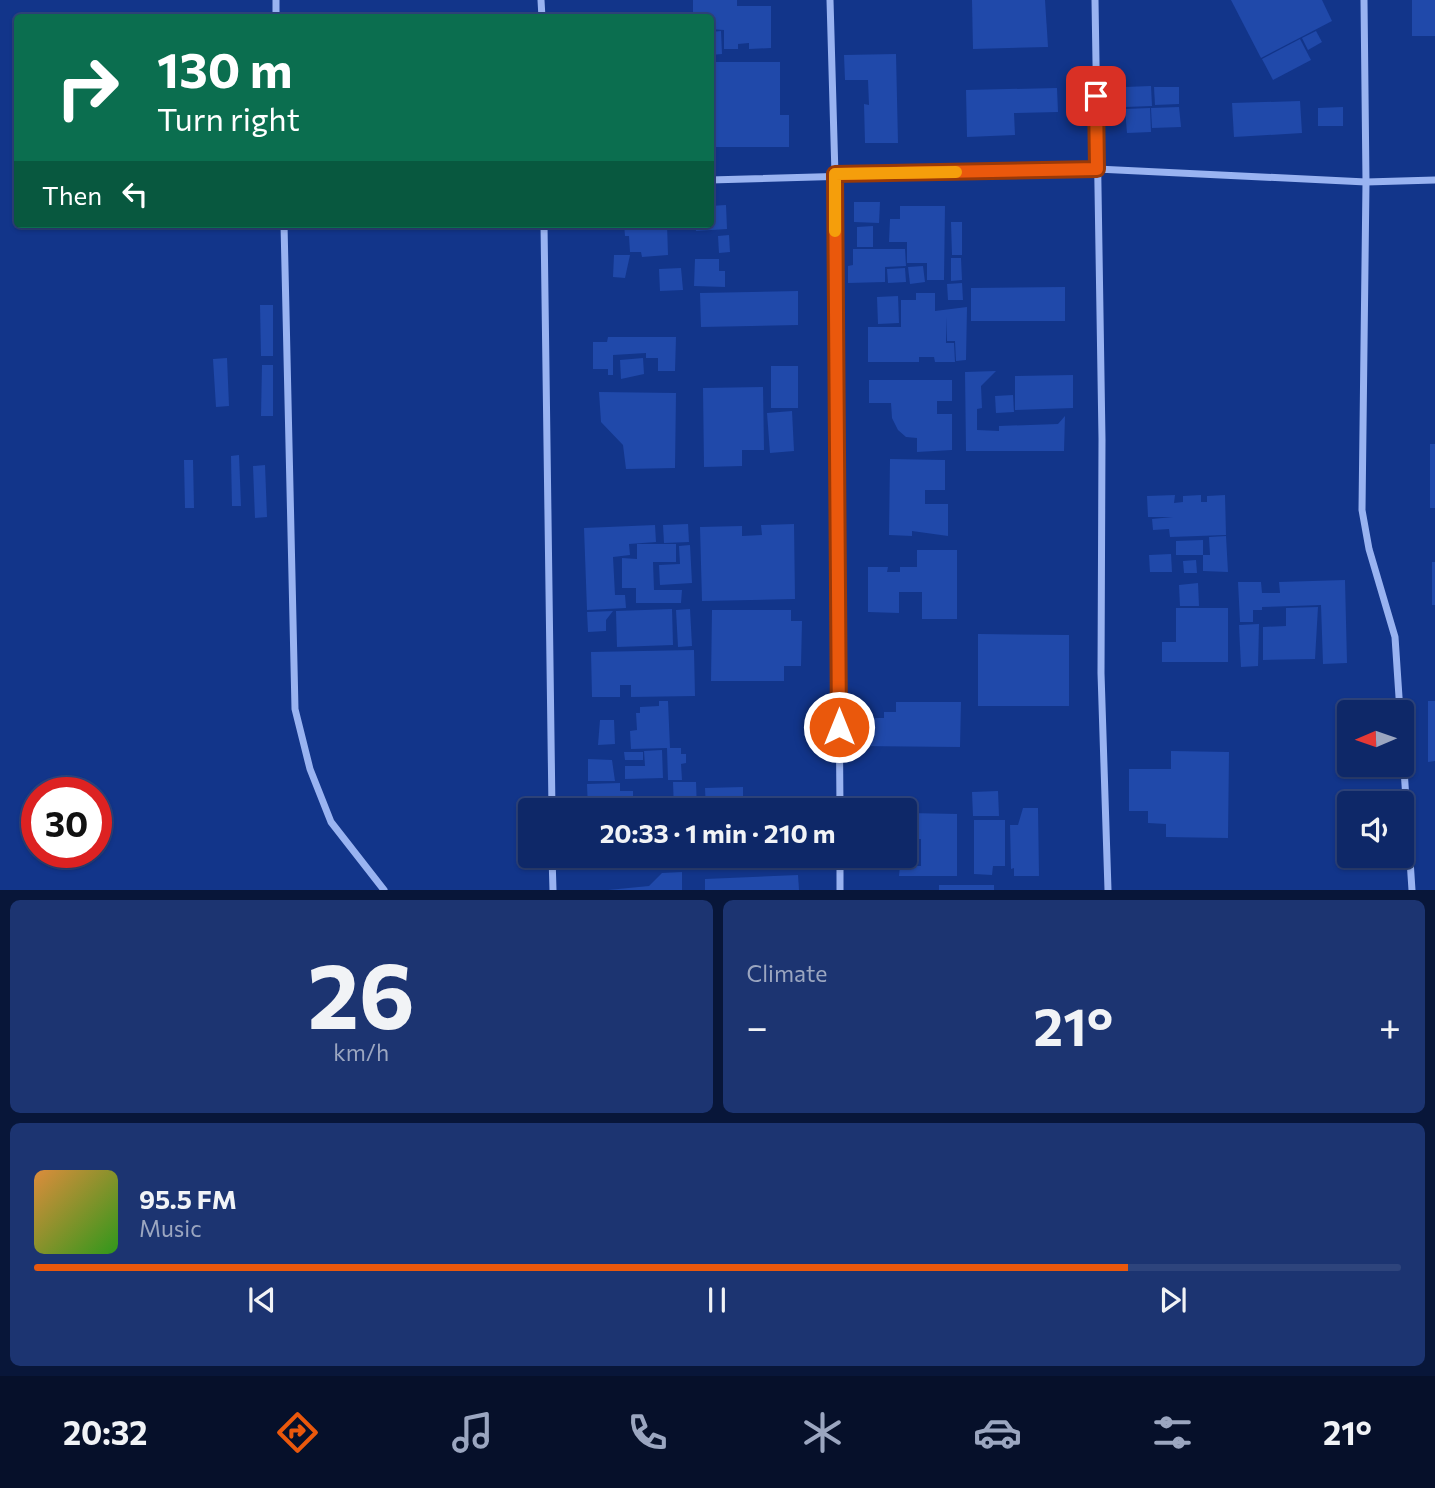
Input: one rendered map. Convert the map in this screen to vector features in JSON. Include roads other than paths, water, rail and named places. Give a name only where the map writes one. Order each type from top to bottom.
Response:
[{"type":"street","points":[[830,0],[835,174],[840,798]]},
{"type":"street","points":[[1095,0],[1102,439],[1101,673],[1108,890]]},
{"type":"street","points":[[1364,0],[1366,182],[1362,510],[1369,549],[1395,637],[1399,700]]},
{"type":"street","points":[[714,180],[835,174],[1097,169],[1366,182],[1435,180]]},
{"type":"street","points":[[284,228],[295,709],[310,769],[331,822],[384,890]]},
{"type":"street","points":[[544,228],[552,798]]},
{"type":"street","points":[[1405,777],[1412,890]]},
{"type":"street","points":[[552,868],[553,890]]},
{"type":"street","points":[[840,868],[840,890]]}]
